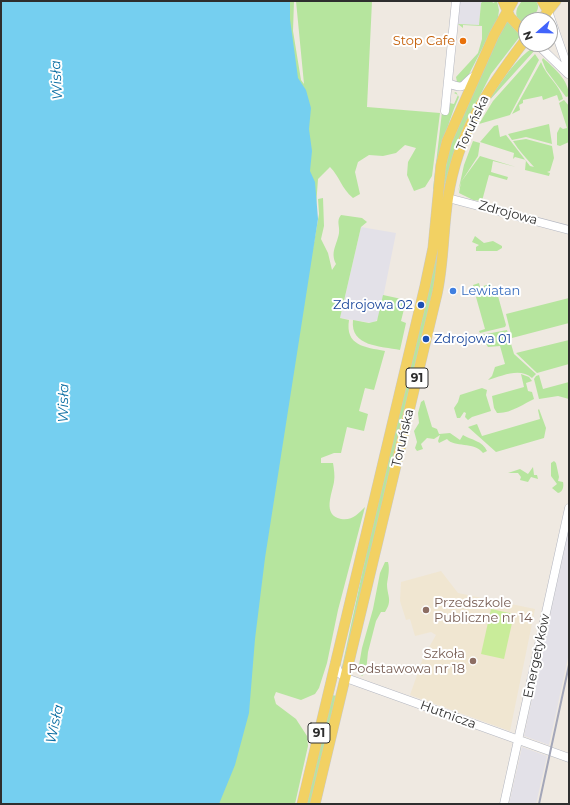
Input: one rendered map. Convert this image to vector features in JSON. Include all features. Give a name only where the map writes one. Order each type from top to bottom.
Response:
[{"type":"main road","points":[[503,1],[506,11],[518,25]]},
{"type":"main road","name":"91","points":[[506,11],[513,1]]},
{"type":"main road","points":[[542,1],[548,11],[556,1]]},
{"type":"main road","name":"Toruńska","points":[[302,804],[425,286],[432,248],[441,165],[447,141],[456,117],[506,11]]},
{"type":"main road","name":"Toruńska","points":[[315,804],[437,294],[443,258],[448,198],[456,161],[470,124],[493,82],[518,49]]},
{"type":"street","points":[[445,111],[456,1]]},
{"type":"street","points":[[548,11],[569,71]]},
{"type":"street","points":[[545,52],[569,76]]},
{"type":"street","name":"Toruńska","points":[[458,87],[465,86],[476,74]]},
{"type":"street","points":[[448,84],[458,87],[461,95],[456,117]]},
{"type":"street","name":"Zdrojowa","points":[[448,198],[569,230]]},
{"type":"street","name":"Energetyków","points":[[504,804],[569,508]]},
{"type":"street","points":[[336,662],[339,673],[346,678]]},
{"type":"street","name":"Hutnicza","points":[[346,678],[569,758]]},
{"type":"shaded area","points":[[460,1],[483,1],[481,3],[479,25],[458,24]]},
{"type":"shaded area","points":[[361,227],[396,233],[379,318],[373,323],[340,318]]},
{"type":"shaded area","points":[[569,528],[569,653],[549,745],[524,736]]},
{"type":"shaded area","name":"Szkoła Podstawowa nr 18","points":[[441,571],[458,593],[535,609],[510,731],[410,695],[423,658],[436,635],[431,632],[415,636],[410,619],[406,620],[400,601],[401,582]]},
{"type":"shaded area","points":[[522,747],[547,756],[536,804],[509,804]]},
{"type":"green space","points":[[1,1],[294,1],[293,31],[301,80],[304,84],[296,1],[372,1],[367,107],[440,113],[432,176],[425,187],[414,191],[407,175],[408,162],[416,148],[405,145],[396,153],[383,156],[369,155],[358,162],[355,172],[360,194],[353,198],[330,167],[318,179],[313,248],[319,214],[318,199],[323,198],[324,226],[321,239],[328,253],[332,270],[336,264],[334,260],[334,252],[339,233],[338,221],[341,215],[362,218],[367,222],[361,227],[340,318],[349,320],[350,335],[358,344],[385,351],[374,390],[365,388],[359,411],[368,414],[364,431],[347,427],[341,453],[334,453],[321,458],[321,463],[333,463],[334,480],[330,498],[330,509],[335,517],[348,519],[360,512],[365,507],[338,610],[327,663],[319,688],[315,694],[301,700],[276,692],[274,697],[276,704],[296,719],[307,736],[308,746],[295,804],[1,804]]},
{"type":"green space","points":[[483,1],[492,1],[493,3],[497,1],[499,10],[498,18],[465,82],[462,84],[457,82],[456,77],[478,53],[482,39],[482,26],[463,25],[463,28],[458,24],[479,25],[481,3]]},
{"type":"green space","points":[[522,1],[536,1],[538,6],[536,12],[518,12],[518,18],[516,13],[517,8]]},
{"type":"green space","points":[[506,19],[518,32],[518,39],[491,74],[468,119],[443,190],[451,145],[476,81]]},
{"type":"green space","points":[[528,52],[533,52],[488,102],[513,66]]},
{"type":"green space","points":[[535,54],[539,60],[510,115],[479,124],[493,101]]},
{"type":"green space","points":[[543,58],[564,80],[569,96],[566,97],[546,70],[542,60]]},
{"type":"green space","points":[[541,62],[546,72],[559,89],[563,99],[559,101],[557,95],[543,100],[542,96],[523,100],[523,103],[519,105],[520,110],[512,114]]},
{"type":"green space","points":[[458,95],[459,97],[450,120],[444,143],[435,190],[433,189],[442,112],[449,103],[454,104]]},
{"type":"green space","points":[[564,100],[569,106],[569,142],[560,146],[557,145],[557,133],[560,127],[563,129],[567,128],[559,103]]},
{"type":"green space","points":[[549,124],[552,144],[526,137],[512,140],[508,134]]},
{"type":"green space","points":[[498,125],[500,137],[506,135],[525,160],[515,157],[513,159],[514,153],[480,142],[494,126]]},
{"type":"green space","points":[[526,139],[552,146],[554,158],[550,171],[547,172],[550,173],[549,176],[525,170],[526,161],[530,166],[534,167],[520,152],[513,141]]},
{"type":"green space","points":[[473,141],[480,143],[478,156],[461,182],[458,192],[464,165]]},
{"type":"green space","points":[[480,156],[516,167],[493,161],[491,172],[508,177],[507,180],[489,175],[482,201],[473,200],[459,193],[461,182]]},
{"type":"green space","points":[[441,207],[437,278],[342,672],[342,667]]},
{"type":"green space","points":[[475,236],[484,243],[493,241],[502,246],[502,248],[497,251],[476,251],[476,247],[479,245],[472,242]]},
{"type":"green space","points":[[479,283],[480,287],[490,284],[492,290],[505,287],[507,294],[498,296],[506,325],[505,327],[480,333],[479,331],[485,329],[476,297],[481,296],[479,289],[474,290],[473,285]]},
{"type":"green space","points":[[383,295],[411,301],[409,310],[404,309],[401,321],[406,323],[400,350],[368,344],[356,336],[353,329],[353,320],[369,323],[377,321]]},
{"type":"green space","points":[[569,298],[569,323],[512,338],[506,314]]},
{"type":"green space","points":[[507,330],[514,354],[536,374],[532,378],[522,373],[511,373],[488,380],[492,376],[495,367],[505,364],[500,346],[488,347],[481,335]]},
{"type":"green space","points":[[569,340],[569,364],[537,373],[516,353]]},
{"type":"green space","points":[[521,374],[529,377],[532,381],[526,383],[528,391],[532,392],[534,399],[507,412],[497,413],[494,408],[492,396],[524,387]]},
{"type":"green space","points":[[539,375],[543,389],[569,382],[569,399],[558,396],[539,399],[534,379]]},
{"type":"green space","points":[[482,388],[487,390],[486,395],[491,411],[472,417],[468,420],[465,417],[466,413],[464,412],[460,418],[457,418],[454,408],[460,395]]},
{"type":"green space","points":[[424,400],[432,427],[437,429],[439,434],[450,433],[460,440],[463,435],[483,445],[487,451],[483,453],[475,447],[450,442],[447,439],[439,443],[438,441],[440,435],[434,439],[427,438],[421,444],[423,449],[417,451],[415,448],[417,442],[414,431],[419,423],[418,413],[421,402]]},
{"type":"green space","points":[[539,409],[546,428],[544,438],[496,452],[468,427],[477,424],[482,436],[540,419]]},
{"type":"green space","points":[[554,461],[556,463],[559,477],[558,481],[563,482],[562,490],[558,493],[552,488],[557,484],[551,476],[551,463]]},
{"type":"green space","points":[[533,467],[534,475],[537,475],[538,479],[531,477],[528,482],[520,480],[521,477],[518,473],[508,473],[520,469],[528,474]]},
{"type":"green space","points":[[385,562],[388,562],[389,567],[387,588],[389,604],[385,612],[381,612],[376,621],[368,652],[366,672],[362,676],[358,671],[362,648],[373,609],[380,573]]},
{"type":"green space","points":[[491,609],[514,614],[504,659],[481,654]]},
{"type":"green space","points":[[332,695],[337,696],[311,804],[306,804]]},
{"type":"water","name":"Wisła","points":[[1,1],[290,1],[290,19],[298,78],[306,90],[311,108],[309,129],[312,151],[310,171],[315,182],[318,219],[265,558],[255,639],[249,713],[235,765],[219,804],[1,804]]},
{"type":"railway","points":[[539,804],[569,665]]},
{"type":"place","name":"Stop Cafe","points":[[463,41]]},
{"type":"place","name":"Lewiatan","points":[[453,291]]},
{"type":"place","name":"Zdrojowa 02","points":[[421,305]]},
{"type":"place","name":"Zdrojowa 01","points":[[426,339]]},
{"type":"place","name":"Przedszkole Publiczne nr 14","points":[[426,610]]},
{"type":"place","name":"Szkoła Podstawowa nr 18","points":[[473,661]]}]
